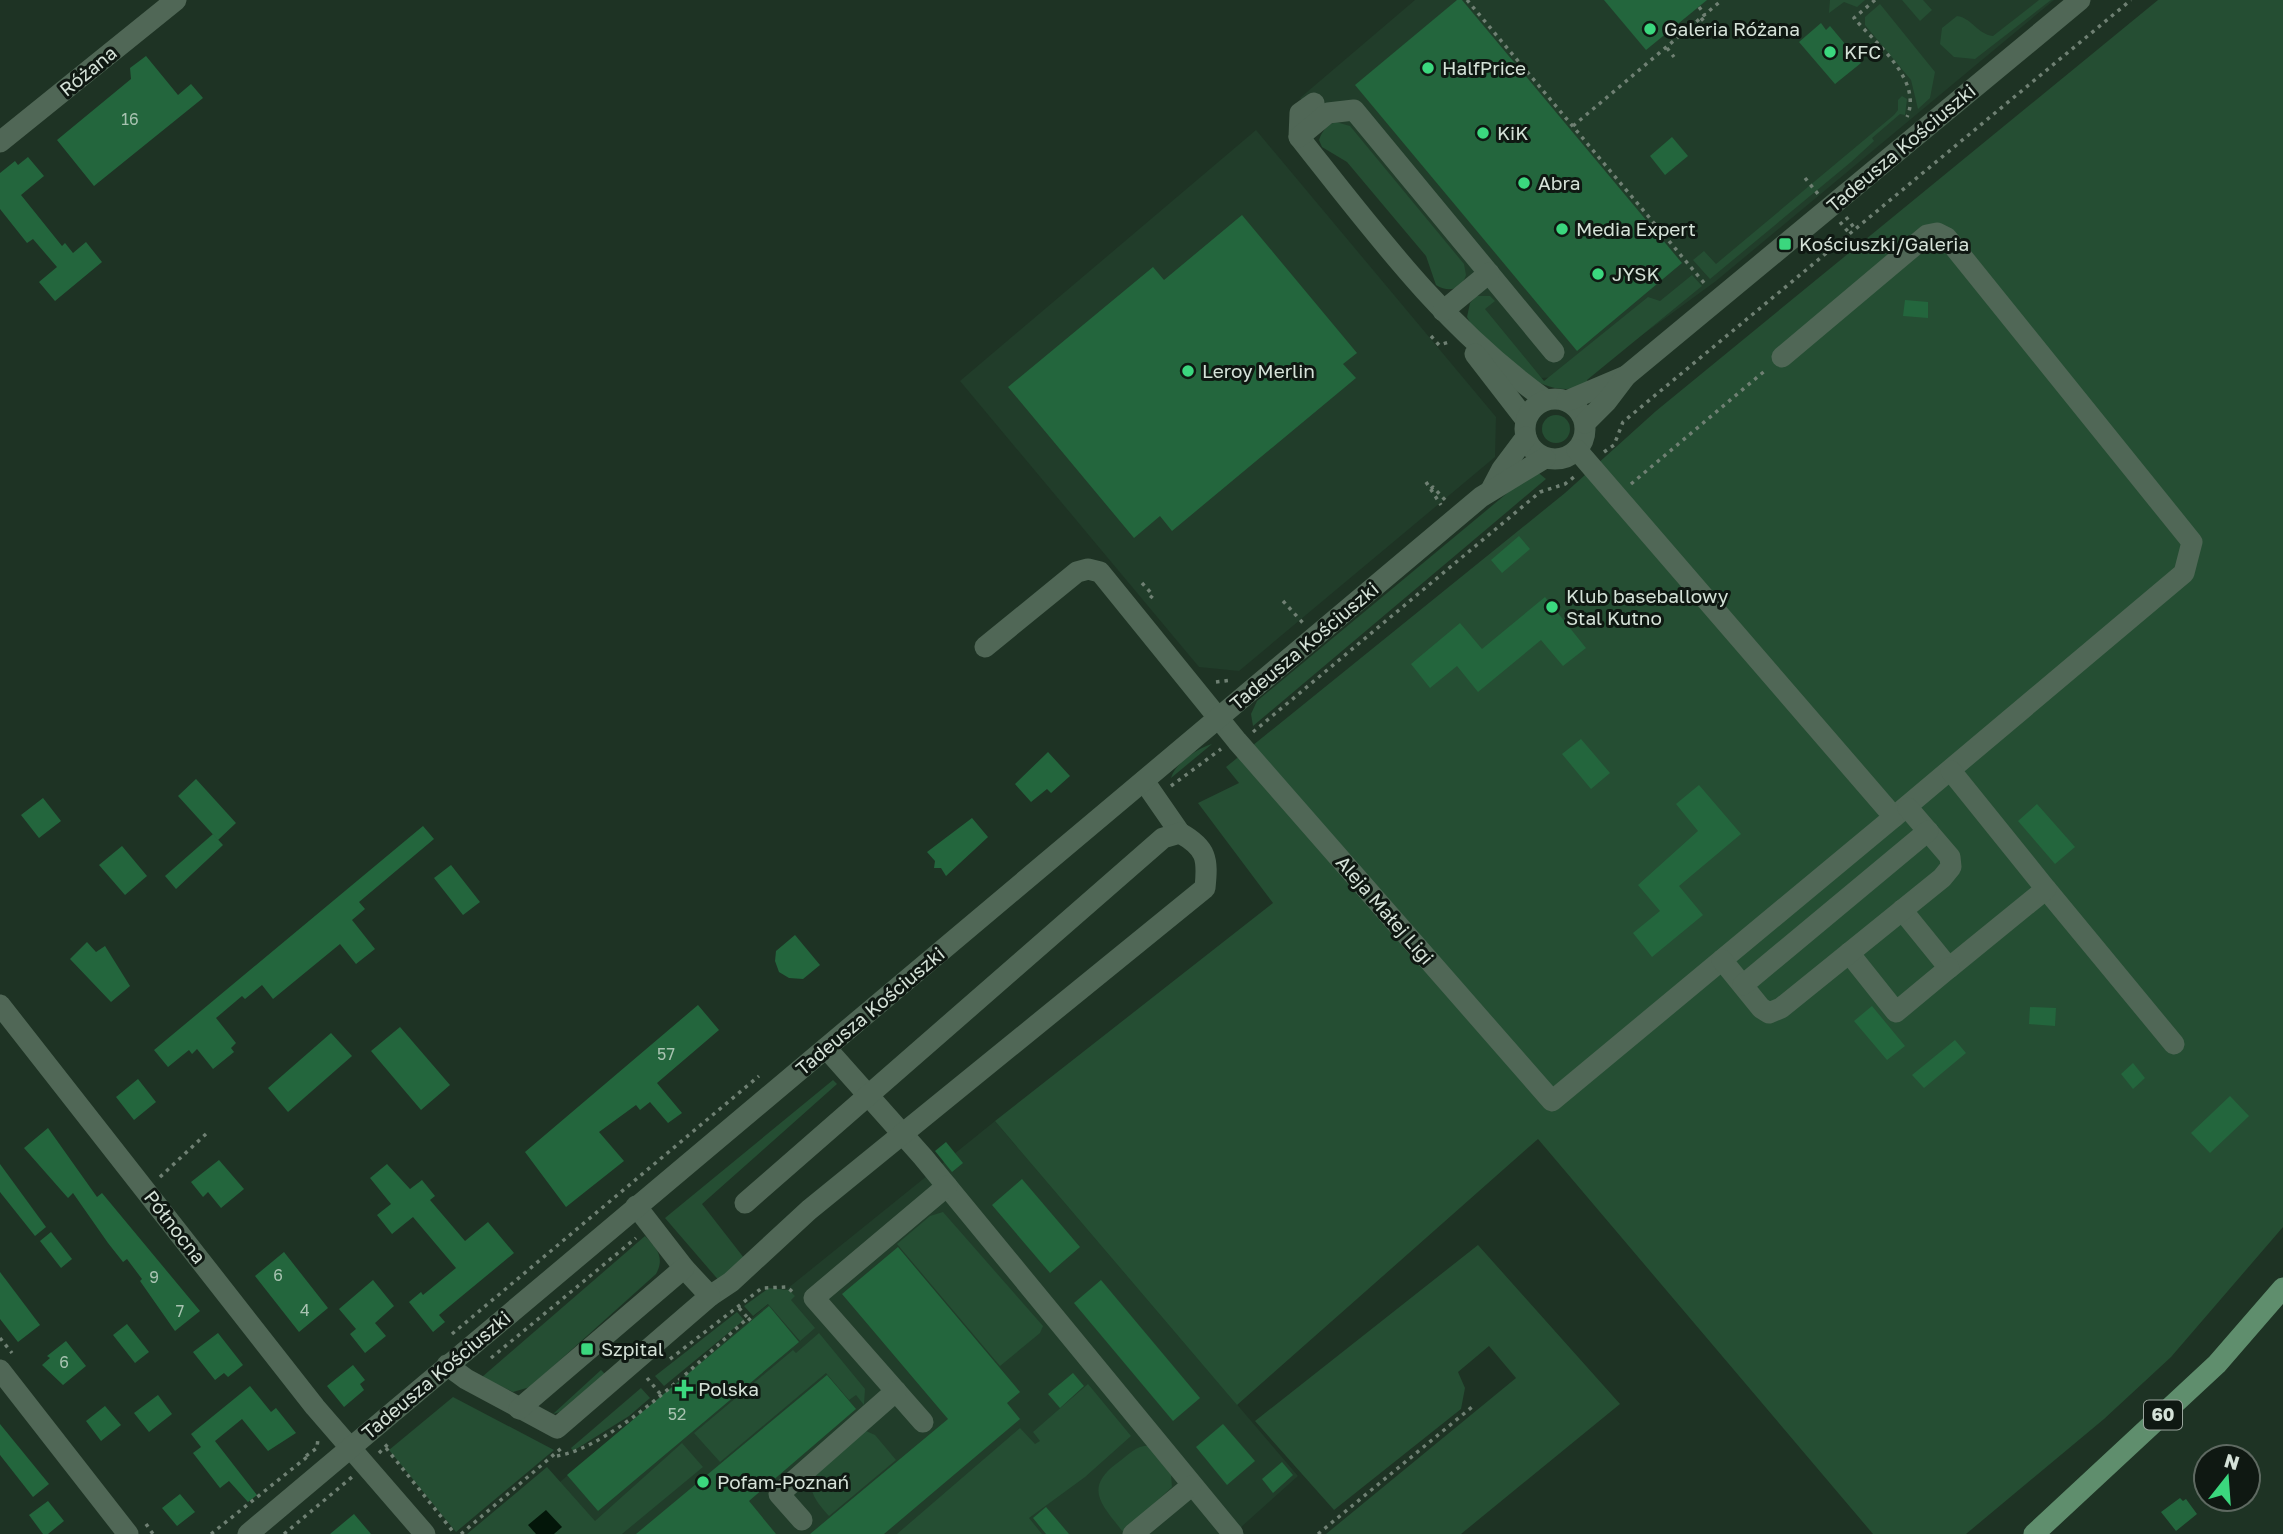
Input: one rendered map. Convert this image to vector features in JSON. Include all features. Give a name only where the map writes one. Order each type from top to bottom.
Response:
[{"type":"main road","name":"60","points":[[2034,1534],[2217,1364],[2283,1288]]},
{"type":"street","name":"Różana","points":[[0,142],[176,0]]},
{"type":"street","name":"Tadeusza Kościuszki","points":[[1585,423],[1607,401],[1626,376],[2080,0]]},
{"type":"street","points":[[1314,103],[1300,113],[1299,137],[1391,254],[1443,311],[1526,429],[1533,450],[1545,458],[1584,457]]},
{"type":"street","points":[[1299,137],[1328,113],[1354,110],[1554,352]]},
{"type":"street","points":[[1461,340],[1557,401],[1578,410],[1585,423],[1584,457],[1901,813],[1928,831],[1950,857],[1951,867],[1942,878],[1781,1008],[1769,1013],[1722,960],[1901,813],[2184,573],[2192,542],[1947,238],[1937,233],[1927,235],[1782,357]]},
{"type":"street","points":[[1443,311],[1489,273]]},
{"type":"street","name":"Tadeusza Kościuszki","points":[[1557,401],[1626,376]]},
{"type":"street","points":[[1526,429],[1534,408],[1557,401]]},
{"type":"street","name":"Tadeusza Kościuszki","points":[[1492,488],[1526,429]]},
{"type":"street","name":"Tadeusza Kościuszki","points":[[248,1534],[826,1048],[1151,789],[1219,718],[1492,488],[1545,458]]},
{"type":"street","name":"Aleja Małej Ligi","points":[[985,647],[1077,572],[1094,569],[1123,600],[1237,741],[1552,1101],[1722,960]]},
{"type":"street","points":[[1951,771],[2174,1044]]},
{"type":"street","points":[[447,1364],[466,1379],[557,1428],[710,1296],[731,1282],[809,1209],[1205,888],[1208,861],[1195,841],[1180,833],[1151,789]]},
{"type":"street","points":[[1743,985],[1928,831]]},
{"type":"street","points":[[745,1203],[1163,838],[1180,833]]},
{"type":"street","points":[[1849,953],[1896,1012],[2046,889]]},
{"type":"street","points":[[1902,910],[1949,968]]},
{"type":"street","name":"Północna","points":[[0,1005],[315,1406],[425,1534]]},
{"type":"street","points":[[826,1048],[947,1186],[1233,1534]]},
{"type":"street","points":[[923,1422],[814,1298],[947,1186]]},
{"type":"street","points":[[636,1206],[684,1268],[710,1296]]},
{"type":"street","points":[[519,1409],[684,1268]]},
{"type":"street","points":[[0,1370],[128,1534]]},
{"type":"street","points":[[802,1520],[779,1494],[896,1391]]},
{"type":"street","points":[[1133,1534],[1191,1486]]},
{"type":"path","points":[[1467,0],[1707,286]]},
{"type":"path","points":[[1573,126],[1722,0]]},
{"type":"path","points":[[1875,0],[1854,18],[1911,89],[1908,116],[1899,123]]},
{"type":"path","points":[[1151,789],[1253,732],[1540,492],[1565,484],[1584,457],[1614,445],[1623,422],[2131,0]]},
{"type":"path","points":[[1699,7],[1710,28]]},
{"type":"path","points":[[1666,47],[1674,57]]},
{"type":"path","points":[[1835,203],[1855,229]]},
{"type":"path","points":[[1431,336],[1439,345],[1461,340]]},
{"type":"path","points":[[1617,495],[1782,357]]},
{"type":"path","points":[[1426,482],[1444,499]]},
{"type":"path","points":[[1432,489],[1429,491],[1442,506],[1435,513]]},
{"type":"path","points":[[1142,583],[1153,594],[1147,602],[1147,613]]},
{"type":"path","points":[[1283,601],[1304,624]]},
{"type":"path","points":[[1294,632],[1314,618]]},
{"type":"path","points":[[1214,681],[1225,682],[1236,678]]},
{"type":"path","points":[[452,1334],[760,1075]]},
{"type":"path","points":[[146,1190],[207,1133]]},
{"type":"path","points":[[466,1379],[649,1225]]},
{"type":"path","points":[[667,1362],[768,1286],[788,1287],[799,1297]]},
{"type":"path","points":[[554,1457],[573,1453],[605,1435],[661,1394],[750,1319],[739,1308]]},
{"type":"path","points":[[638,1385],[657,1370]]},
{"type":"path","points":[[647,1378],[661,1394]]},
{"type":"path","points":[[1318,1534],[1472,1407]]},
{"type":"path","points":[[285,1534],[386,1448],[394,1437]]},
{"type":"path","points":[[461,1534],[565,1445],[553,1439]]},
{"type":"path","points":[[386,1448],[455,1534]]},
{"type":"shaded area","name":"Galeria Różana","points":[[1415,0],[2054,0],[1716,281],[1586,376],[1541,378],[1300,98]]},
{"type":"shaded area","points":[[1830,0],[1865,0],[1857,7],[1844,2],[1829,13]]},
{"type":"shaded area","points":[[1902,0],[1923,0],[1932,10],[1920,21]]},
{"type":"shaded area","points":[[2039,0],[2051,0],[1975,59],[1954,57],[1940,44],[1942,28],[1957,16],[1993,36]]},
{"type":"shaded area","points":[[2158,0],[2283,0],[2283,1227],[2171,1357],[2104,1419],[1966,1534],[1873,1534],[1538,1139],[1237,1405],[995,1121],[1273,903],[1198,803],[1239,783],[1226,767],[1565,493],[1656,411]]},
{"type":"shaded area","points":[[1880,4],[1935,72],[1930,98],[1918,109],[1911,80],[1865,25],[1865,17]]},
{"type":"shaded area","points":[[1902,96],[1907,99],[1905,115],[1900,114],[1872,138],[1874,141],[1851,162],[1710,279],[1693,260],[1704,251],[1716,264],[1894,115],[1898,110],[1898,100]]},
{"type":"shaded area","points":[[1336,122],[1350,126],[1464,264],[1466,275],[1458,287],[1450,289],[1436,285],[1426,256],[1347,162],[1322,147],[1319,140],[1322,134]]},
{"type":"shaded area","points":[[1256,130],[1496,417],[1495,457],[1239,671],[1199,667],[960,381]]},
{"type":"shaded area","points":[[1692,275],[1702,286],[1587,380],[1589,384],[1572,389],[1539,383],[1524,374],[1472,326],[1467,317],[1470,303],[1476,296],[1490,296],[1495,301],[1485,309],[1544,381],[1648,297],[1660,301]]},
{"type":"shaded area","points":[[1556,415],[1566,419],[1570,429],[1566,439],[1556,443],[1546,439],[1542,429],[1546,419]]},
{"type":"shaded area","points":[[1535,470],[1546,479],[1253,726],[1251,714],[1257,701]]},
{"type":"shaded area","points":[[1212,744],[1171,778],[1177,767],[1188,757]]},
{"type":"shaded area","points":[[833,1080],[837,1084],[702,1204],[744,1258],[721,1283],[665,1218]]},
{"type":"shaded area","points":[[995,1121],[1298,1476],[1240,1528],[1244,1534],[499,1534],[772,1301]]},
{"type":"shaded area","points":[[943,1212],[1043,1326],[1040,1333],[1000,1366],[897,1244],[930,1216]]},
{"type":"shaded area","points":[[645,1236],[660,1258],[656,1274],[530,1387],[513,1392],[482,1377]]},
{"type":"shaded area","points":[[1478,1245],[1620,1404],[1461,1534],[1326,1534],[1516,1378],[1489,1346],[1458,1372],[1465,1388],[1461,1409],[1334,1510],[1255,1421]]},
{"type":"shaded area","points":[[769,1288],[789,1290],[795,1296],[791,1300],[815,1328],[800,1341],[768,1304],[753,1316],[744,1306]]},
{"type":"shaded area","points":[[737,1312],[744,1320],[664,1386],[655,1376]]},
{"type":"shaded area","points":[[819,1333],[865,1389],[864,1405],[856,1395],[849,1400],[826,1373],[720,1462],[694,1433],[793,1350],[796,1353]]},
{"type":"shaded area","points":[[601,1370],[606,1375],[560,1412],[553,1414]]},
{"type":"shaded area","points":[[1088,1384],[1131,1436],[1085,1477],[1029,1518],[1042,1534],[897,1534],[1020,1428],[1035,1444],[1040,1441],[1033,1432]]},
{"type":"shaded area","points":[[641,1388],[650,1398],[629,1416],[573,1451],[571,1448]]},
{"type":"shaded area","points":[[453,1397],[554,1450],[456,1532],[389,1450]]},
{"type":"shaded area","points":[[866,1431],[875,1435],[896,1460],[829,1516],[812,1491],[813,1473]]},
{"type":"shaded area","points":[[682,1443],[703,1467],[622,1534],[467,1534],[547,1467],[595,1521]]},
{"type":"shaded area","points":[[1149,1446],[1171,1475],[1172,1487],[1123,1532],[1103,1506],[1098,1490],[1106,1473],[1133,1451]]},
{"type":"shaded area","points":[[546,1510],[562,1527],[554,1534],[536,1534],[528,1525]]},
{"type":"building","points":[[1457,0],[1462,0],[1682,263],[1577,351],[1355,85]]},
{"type":"building","name":"Galeria Różana","points":[[1604,0],[1707,0],[1646,50]]},
{"type":"building","name":"KFC","points":[[1821,23],[1826,30],[1830,26],[1861,63],[1835,84],[1799,42]]},
{"type":"building","points":[[146,56],[178,95],[191,84],[203,98],[94,186],[57,140],[131,79],[130,68]]},
{"type":"building","points":[[1672,137],[1688,156],[1665,175],[1650,156]]},
{"type":"building","points":[[28,157],[44,176],[21,195],[62,246],[65,243],[73,253],[86,242],[102,262],[55,301],[39,282],[57,267],[33,239],[27,243],[0,209],[0,173],[15,161],[18,165]]},
{"type":"building","name":"Leroy Merlin","points":[[1242,215],[1357,353],[1343,364],[1356,378],[1172,531],[1160,516],[1134,538],[1008,387],[1153,267],[1164,280]]},
{"type":"building","points":[[1905,300],[1928,302],[1928,318],[1903,316]]},
{"type":"building","points":[[1519,536],[1530,549],[1502,573],[1491,560]]},
{"type":"building","points":[[1545,597],[1586,648],[1563,666],[1541,640],[1478,692],[1457,666],[1430,688],[1411,664],[1460,623],[1482,649]]},
{"type":"building","points":[[1581,739],[1610,773],[1591,789],[1562,754]]},
{"type":"building","points":[[1048,752],[1070,776],[1051,793],[1047,789],[1031,802],[1015,784]]},
{"type":"building","points":[[196,779],[236,823],[218,840],[178,796]]},
{"type":"building","points":[[1699,785],[1741,834],[1679,886],[1703,915],[1652,957],[1633,933],[1660,911],[1638,885],[1698,831],[1676,804]]},
{"type":"building","points":[[43,798],[61,821],[39,838],[21,815]]},
{"type":"building","points":[[2037,804],[2075,847],[2055,864],[2018,821]]},
{"type":"building","points":[[972,818],[988,837],[946,876],[941,868],[934,868],[935,861],[927,852]]},
{"type":"building","points":[[423,826],[434,839],[359,902],[365,909],[352,920],[375,949],[356,964],[340,944],[273,999],[262,985],[245,999],[242,996],[216,1018],[236,1043],[231,1048],[234,1052],[213,1069],[197,1049],[192,1054],[189,1050],[168,1067],[154,1050]]},
{"type":"building","points":[[213,834],[223,845],[176,889],[165,876]]},
{"type":"building","points":[[122,846],[147,876],[125,895],[99,865]]},
{"type":"building","points":[[451,865],[480,902],[463,915],[434,878]]},
{"type":"building","points":[[795,935],[820,965],[803,979],[789,978],[779,972],[775,961],[776,951]]},
{"type":"building","points":[[87,942],[96,952],[105,946],[130,986],[111,1002],[70,959]]},
{"type":"building","points":[[698,1005],[719,1030],[657,1083],[682,1113],[668,1123],[650,1102],[640,1110],[636,1105],[599,1132],[624,1161],[566,1207],[525,1152]]},
{"type":"building","points":[[1872,1006],[1905,1046],[1887,1060],[1854,1021]]},
{"type":"building","points":[[2030,1007],[2056,1008],[2055,1026],[2029,1024]]},
{"type":"building","points":[[400,1027],[450,1085],[421,1110],[371,1051]]},
{"type":"building","points":[[331,1033],[352,1056],[288,1112],[268,1088]]},
{"type":"building","points":[[1955,1040],[1966,1053],[1924,1088],[1912,1075]]},
{"type":"building","points":[[2133,1063],[2145,1078],[2133,1089],[2121,1074]]},
{"type":"building","points":[[138,1079],[156,1102],[134,1120],[116,1097]]},
{"type":"building","points":[[2230,1096],[2249,1116],[2210,1153],[2191,1133]]},
{"type":"building","points":[[48,1128],[97,1197],[102,1193],[200,1311],[175,1331],[140,1281],[142,1279],[127,1259],[123,1262],[73,1193],[68,1198],[24,1148]]},
{"type":"building","points":[[946,1142],[963,1163],[952,1172],[935,1151]]},
{"type":"building","points":[[219,1160],[244,1189],[221,1208],[208,1192],[203,1197],[191,1182]]},
{"type":"building","points":[[0,1164],[46,1227],[35,1236],[0,1192]]},
{"type":"building","points":[[387,1164],[410,1189],[422,1180],[435,1196],[430,1200],[465,1241],[488,1222],[514,1253],[439,1315],[445,1322],[433,1332],[409,1302],[421,1292],[423,1295],[456,1268],[413,1217],[392,1234],[377,1215],[391,1204],[370,1178]]},
{"type":"building","points":[[1022,1179],[1080,1247],[1050,1273],[992,1205]]},
{"type":"building","points":[[51,1232],[72,1259],[61,1268],[40,1241]]},
{"type":"building","points":[[898,1247],[1020,1392],[1007,1403],[1020,1419],[884,1534],[810,1534],[948,1419],[842,1294]]},
{"type":"building","points":[[284,1252],[328,1308],[299,1332],[255,1276]]},
{"type":"building","points":[[0,1272],[40,1325],[18,1342],[0,1319]]},
{"type":"building","points":[[373,1280],[394,1306],[375,1323],[386,1336],[365,1353],[350,1334],[356,1329],[339,1309]]},
{"type":"building","points":[[1101,1280],[1200,1398],[1173,1421],[1074,1303]]},
{"type":"building","points":[[769,1306],[799,1342],[598,1511],[567,1475]]},
{"type":"building","points":[[127,1324],[149,1352],[135,1363],[113,1335]]},
{"type":"building","points":[[218,1333],[243,1365],[228,1377],[224,1373],[215,1380],[193,1352]]},
{"type":"building","points":[[66,1341],[86,1366],[63,1385],[42,1365],[50,1358],[47,1356]]},
{"type":"building","points":[[353,1365],[365,1380],[360,1384],[364,1390],[344,1407],[327,1386]]},
{"type":"building","points":[[1073,1373],[1084,1386],[1060,1408],[1048,1394]]},
{"type":"building","points":[[827,1375],[856,1409],[749,1501],[776,1534],[636,1534]]},
{"type":"building","points":[[250,1386],[271,1412],[276,1408],[296,1433],[268,1451],[242,1419],[215,1441],[257,1495],[248,1502],[229,1481],[220,1488],[193,1453],[201,1447],[191,1434]]},
{"type":"building","points":[[158,1395],[172,1414],[149,1432],[134,1413]]},
{"type":"building","points":[[105,1406],[121,1425],[101,1441],[86,1421]]},
{"type":"building","points":[[0,1424],[49,1484],[33,1497],[0,1455]]},
{"type":"building","points":[[1223,1424],[1255,1461],[1227,1485],[1196,1447]]},
{"type":"building","points":[[1282,1462],[1293,1475],[1273,1493],[1262,1479]]},
{"type":"building","points":[[180,1494],[195,1512],[177,1526],[162,1508]]},
{"type":"building","points":[[2180,1498],[2183,1501],[2186,1499],[2192,1507],[2192,1513],[2197,1514],[2176,1531],[2161,1512]]},
{"type":"building","points":[[48,1501],[64,1521],[48,1534],[43,1534],[29,1515]]},
{"type":"building","points":[[1046,1507],[1069,1534],[1046,1534],[1033,1518]]},
{"type":"building","points":[[354,1514],[371,1534],[330,1534]]},
{"type":"place","name":"Galeria Różana","points":[[1650,29]]},
{"type":"place","name":"KFC","points":[[1830,52]]},
{"type":"place","name":"HalfPrice","points":[[1428,68]]},
{"type":"place","name":"KiK","points":[[1483,133]]},
{"type":"place","name":"Abra","points":[[1524,183]]},
{"type":"place","name":"Media Expert","points":[[1562,229]]},
{"type":"place","name":"Kościuszki/Galeria","points":[[1785,244]]},
{"type":"place","name":"JYSK","points":[[1598,274]]},
{"type":"place","name":"Leroy Merlin","points":[[1188,371]]},
{"type":"place","name":"Klub baseballowy Stal Kutno","points":[[1552,607]]},
{"type":"place","name":"Szpital","points":[[587,1349]]},
{"type":"place","name":"Polska","points":[[684,1389]]},
{"type":"place","name":"Pofam-Poznań","points":[[703,1482]]}]
